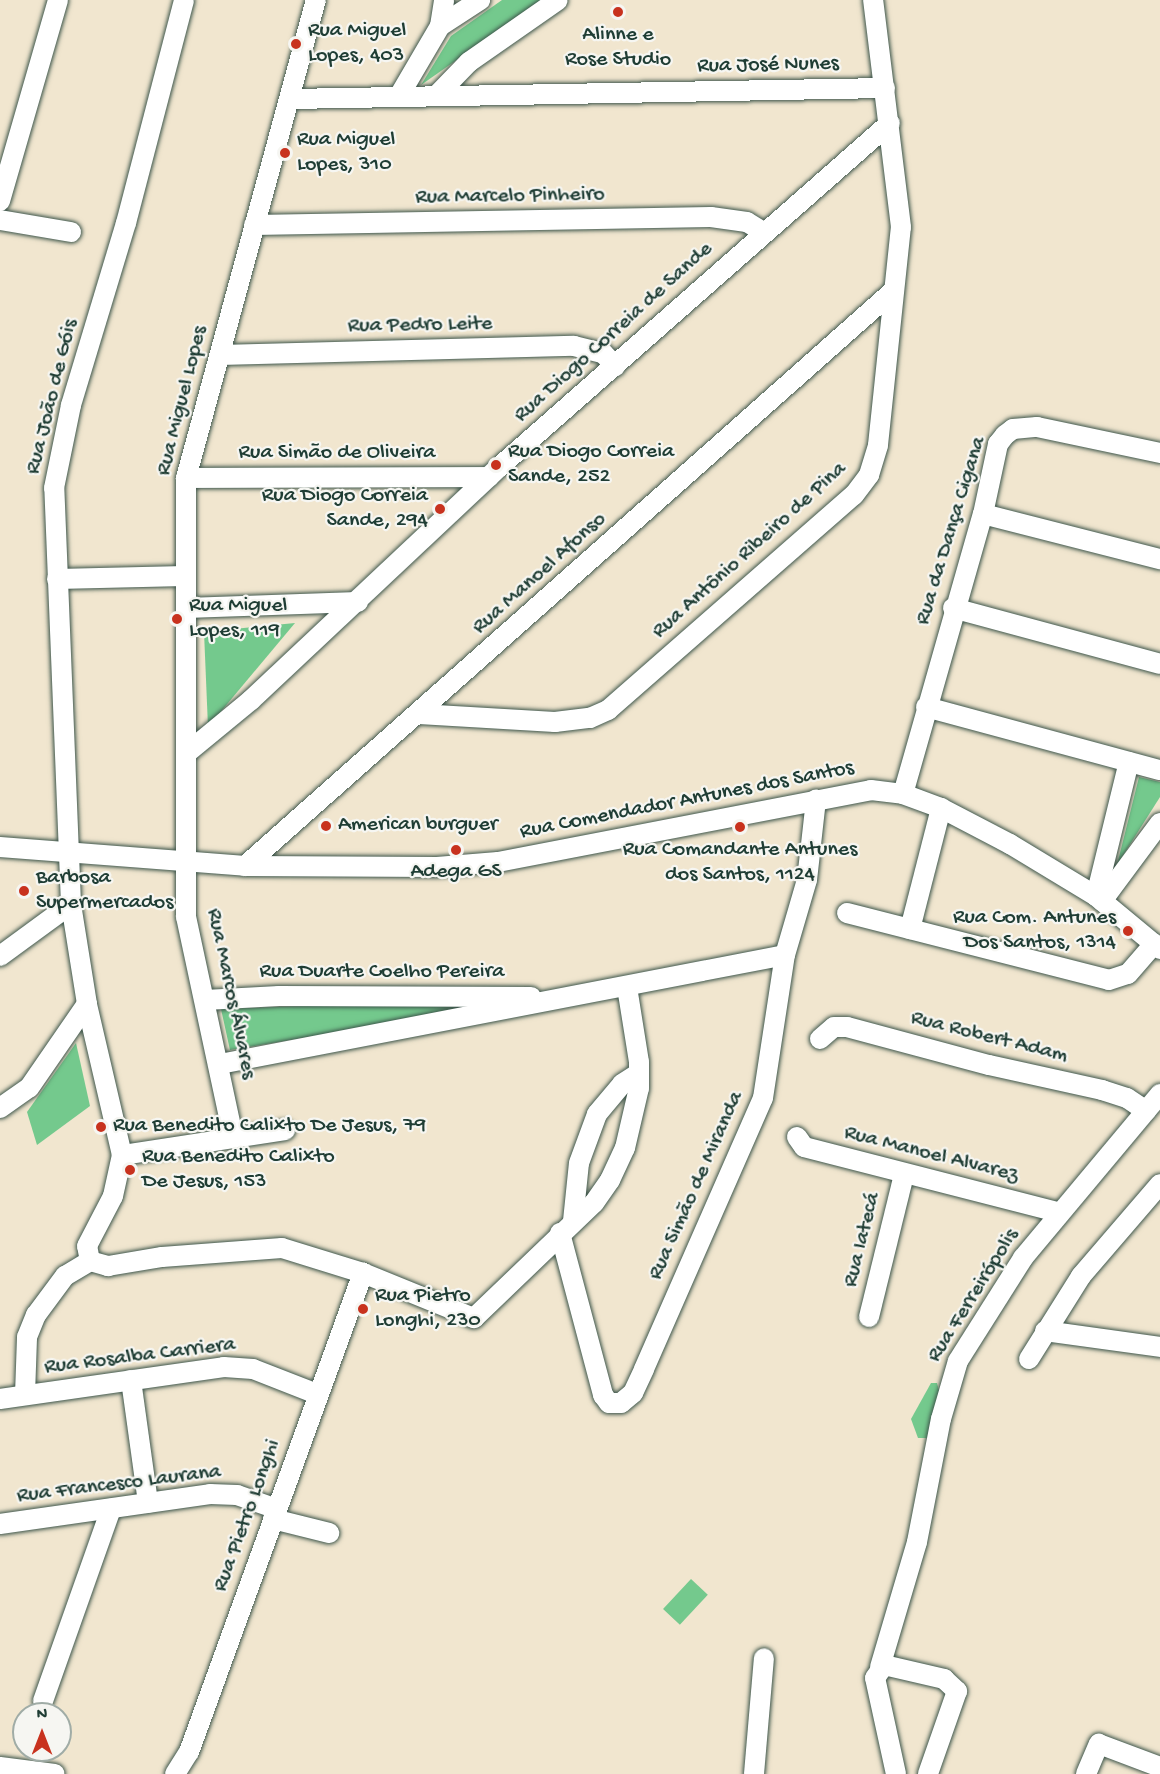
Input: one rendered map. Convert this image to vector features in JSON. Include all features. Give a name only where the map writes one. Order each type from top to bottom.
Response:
[{"type":"street","points":[[0,201],[58,0]]},
{"type":"street","name":"Rua João de Góis","points":[[122,1155],[87,1004],[71,904],[54,488],[58,454],[126,223],[184,0]]},
{"type":"street","name":"Rua Miguel Lopes","points":[[187,862],[186,478],[254,225],[291,99],[316,0]]},
{"type":"street","points":[[399,96],[440,26],[444,0]]},
{"type":"street","points":[[440,26],[480,0]]},
{"type":"street","points":[[437,95],[469,62],[558,0]]},
{"type":"street","name":"Rua Antônio Ribeiro de Pina","points":[[419,714],[555,722],[590,718],[608,711],[854,495],[875,461],[901,227],[890,123],[873,0]]},
{"type":"street","name":"Rua José Nunes","points":[[291,99],[885,88]]},
{"type":"street","name":"Rua Diogo Correia de Sande","points":[[188,752],[357,603],[489,477],[763,232],[890,123]]},
{"type":"street","name":"Rua Marcelo Pinheiro","points":[[254,225],[711,217],[747,222],[763,232]]},
{"type":"street","points":[[0,220],[71,232]]},
{"type":"street","name":"Rua Manoel Afonso","points":[[244,866],[419,714],[892,292]]},
{"type":"street","name":"Rua Pedro Leite","points":[[220,355],[574,346],[603,353],[615,366]]},
{"type":"street","name":"Rua da Dança Cigana","points":[[903,794],[953,608],[983,514],[998,444],[1013,429],[1037,427],[1160,453]]},
{"type":"street","name":"Rua Simão de Oliveira","points":[[186,478],[489,477]]},
{"type":"street","points":[[983,514],[1160,559]]},
{"type":"street","points":[[57,579],[185,576]]},
{"type":"street","points":[[186,608],[357,603]]},
{"type":"street","points":[[312,604],[318,620],[317,639]]},
{"type":"street","points":[[953,608],[1160,664]]},
{"type":"street","points":[[926,707],[1160,770]]},
{"type":"street","points":[[1099,898],[1129,762]]},
{"type":"street","name":"Rua Comendador Antunes dos Santos","points":[[0,848],[244,866],[330,868],[498,862],[870,790],[903,794],[941,808],[1099,898],[1157,946]]},
{"type":"street","name":"Rua Simão de Miranda","points":[[567,1227],[603,1395],[609,1403],[621,1403],[633,1393],[757,1117],[767,1077],[785,955],[803,903],[816,800]]},
{"type":"street","points":[[910,928],[941,808]]},
{"type":"street","points":[[1099,898],[1160,823]]},
{"type":"street","name":"Rua Marcos Álvares","points":[[187,862],[186,917],[220,1064],[233,1136]]},
{"type":"street","points":[[0,956],[71,904]]},
{"type":"street","points":[[847,913],[1109,980],[1128,974],[1157,946]]},
{"type":"street","name":"Rua Duarte Coelho Pereira","points":[[220,1064],[499,1012],[561,996],[627,987],[785,955]]},
{"type":"street","points":[[25,1395],[26,1351],[36,1315],[65,1276],[90,1261],[108,1266],[162,1257],[282,1248],[363,1273],[474,1318],[594,1203],[625,1148],[639,1073],[627,987]]},
{"type":"street","name":"Rua Duarte Coelho Pereira","points":[[205,1000],[279,996],[561,996]]},
{"type":"street","points":[[0,1108],[29,1088],[87,1004]]},
{"type":"street","name":"Rua Robert Adam","points":[[820,1039],[834,1027],[847,1027],[989,1065],[1102,1090],[1146,1111]]},
{"type":"street","points":[[567,1227],[579,1163],[597,1114],[622,1084],[639,1073]]},
{"type":"street","name":"Rua Ferreirópolis","points":[[896,1774],[875,1678],[886,1636],[917,1542],[950,1379],[958,1360],[1023,1258],[1058,1212],[1160,1094]]},
{"type":"street","points":[[90,1261],[87,1246],[113,1196],[122,1155],[233,1136],[285,1130]]},
{"type":"street","name":"Rua Manoel Alvarez","points":[[797,1137],[804,1147],[904,1175],[1058,1212]]},
{"type":"street","name":"Rua Iatecá","points":[[869,1317],[904,1175]]},
{"type":"street","points":[[1029,1359],[1081,1276],[1160,1184]]},
{"type":"street","name":"Rua Pietro Longhi","points":[[175,1774],[189,1752],[317,1394],[363,1273]]},
{"type":"street","points":[[1045,1331],[1158,1344]]},
{"type":"street","name":"Rua Rosalba Carriera","points":[[0,1399],[241,1367],[317,1394]]},
{"type":"street","points":[[131,1380],[148,1503]]},
{"type":"street","name":"Rua Francesco Laurana","points":[[0,1524],[222,1493],[329,1533]]},
{"type":"street","points":[[43,1701],[111,1509]]},
{"type":"street","points":[[754,1774],[764,1658]]},
{"type":"street","points":[[879,1668],[895,1665],[944,1679],[957,1691],[928,1774]]},
{"type":"street","points":[[1086,1774],[1099,1744],[1160,1767]]},
{"type":"street","points":[[0,1767],[55,1774]]},
{"type":"green space","points":[[502,0],[542,0],[421,85],[451,36]]},
{"type":"green space","points":[[295,623],[208,727],[204,632]]},
{"type":"green space","points":[[1139,777],[1160,782],[1160,797],[1117,865]]},
{"type":"green space","points":[[451,1001],[486,1008],[230,1050],[221,1009]]},
{"type":"green space","points":[[76,1043],[90,1106],[37,1145],[27,1112]]},
{"type":"green space","points":[[931,1383],[937,1383],[941,1398],[933,1438],[918,1438],[911,1419]]},
{"type":"green space","points":[[691,1579],[708,1595],[680,1625],[663,1609]]},
{"type":"place","name":"Alinne e Rose Studio","points":[[618,12]]},
{"type":"place","name":"Rua Miguel Lopes, 403","points":[[296,44]]},
{"type":"place","name":"Rua Miguel Lopes, 310","points":[[285,153]]},
{"type":"place","name":"Rua Diogo Correia Sande, 252","points":[[496,465]]},
{"type":"place","name":"Rua Diogo Correia Sande, 294","points":[[440,509]]},
{"type":"place","name":"Rua Miguel Lopes, 119","points":[[177,619]]},
{"type":"place","name":"American burguer","points":[[326,826]]},
{"type":"place","name":"Rua Comandante Antunes dos Santos, 1124","points":[[740,827]]},
{"type":"place","name":"Adega GS","points":[[456,850]]},
{"type":"place","name":"Barbosa Supermercados","points":[[24,891]]},
{"type":"place","name":"Rua Com. Antunes Dos Santos, 1314","points":[[1128,931]]},
{"type":"place","name":"Rua Benedito Calixto De Jesus, 79","points":[[101,1127]]},
{"type":"place","name":"Rua Benedito Calixto De Jesus, 153","points":[[130,1170]]},
{"type":"place","name":"Rua Pietro Longhi, 230","points":[[363,1309]]}]
